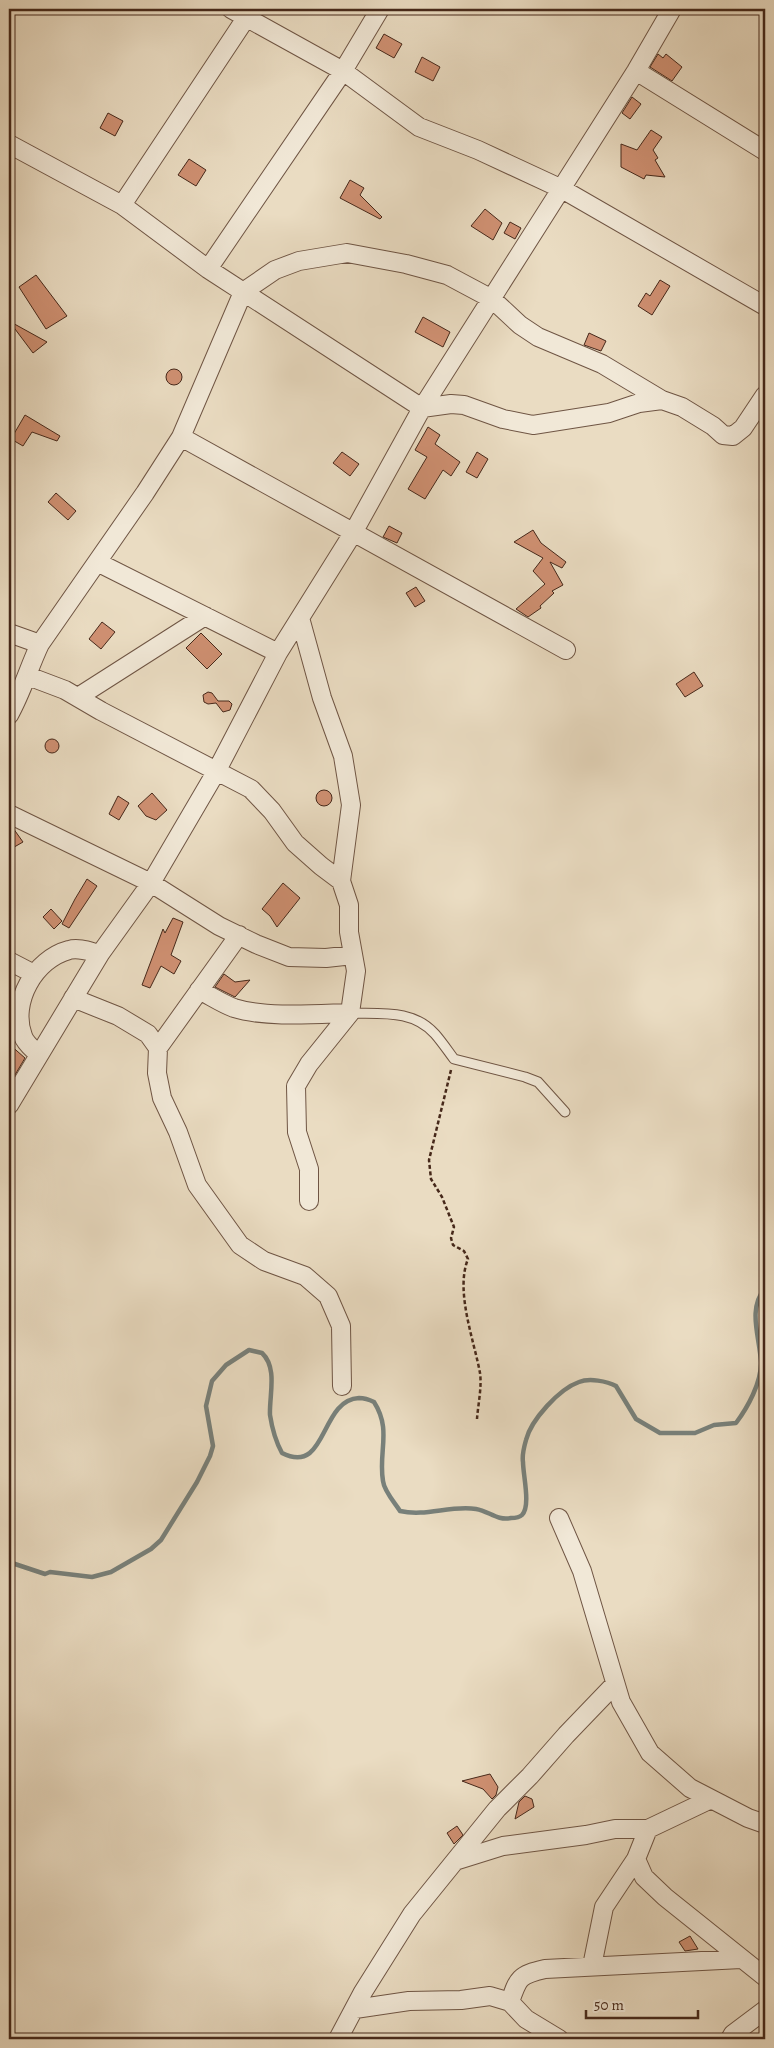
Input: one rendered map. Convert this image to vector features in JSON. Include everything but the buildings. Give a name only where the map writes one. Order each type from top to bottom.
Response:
[{"type":"street","points":[[231,9],[250,13],[343,71],[419,127],[478,150],[562,189],[765,306]]},
{"type":"street","points":[[208,269],[343,71],[380,9]]},
{"type":"street","points":[[9,1105],[100,954],[151,883],[216,772],[278,653],[353,533],[422,408],[636,71],[672,9]]},
{"type":"street","points":[[122,205],[250,13]]},
{"type":"street","points":[[636,71],[765,151]]},
{"type":"street","points":[[9,144],[122,205],[208,269],[422,408],[451,404],[464,405],[503,419],[533,425],[609,413],[639,403],[662,400]]},
{"type":"street","points":[[9,715],[28,676],[32,660],[40,644],[181,437],[243,292],[275,270],[299,261],[347,253],[406,264],[447,275],[492,299],[520,325],[538,337],[602,364],[662,400],[682,407],[713,426],[723,435],[733,436],[743,428],[765,395]]},
{"type":"street","points":[[181,437],[566,650]]},
{"type":"street","points":[[97,562],[278,653]]},
{"type":"street","points":[[78,697],[205,616]]},
{"type":"street","points":[[300,618],[322,698],[343,756],[350,804],[341,881],[349,905],[349,932],[356,971],[350,1014],[309,1064],[296,1086],[298,1132],[309,1169],[309,1201]]},
{"type":"street","points":[[9,633],[40,644]]},
{"type":"street","points":[[28,676],[65,690],[216,772],[252,789],[272,811],[295,843],[341,881]]},
{"type":"street","points":[[9,814],[151,883],[238,936],[289,957],[326,958],[353,955]]},
{"type":"street","points":[[238,936],[158,1048],[157,1073],[162,1098],[178,1132],[197,1185],[240,1245],[264,1261],[305,1276],[328,1296],[341,1326],[342,1386]]},
{"type":"street","points":[[38,1054],[23,1038],[18,1020],[21,998],[34,974],[54,957],[71,949],[100,954]]},
{"type":"street","points":[[9,961],[34,974]]},
{"type":"street","points":[[199,990],[220,1002],[236,1008],[280,1014],[350,1014]]},
{"type":"street","points":[[74,998],[118,1016],[148,1034],[158,1048]]},
{"type":"street","points":[[559,1518],[582,1571],[621,1702],[650,1753],[690,1788],[748,1818],[765,1824]]},
{"type":"street","points":[[338,2039],[363,1992],[412,1914],[497,1809],[615,1684]]},
{"type":"street","points":[[455,1861],[503,1846],[586,1835],[615,1829],[648,1829],[711,1798]]},
{"type":"street","points":[[592,1966],[604,1907],[636,1860],[648,1829]]},
{"type":"street","points":[[636,1860],[644,1877],[665,1897],[765,1977]]},
{"type":"street","points":[[510,2002],[517,1981],[526,1973],[545,1969],[742,1959]]},
{"type":"street","points":[[355,2008],[490,1996],[510,2002],[526,2019],[559,2039]]},
{"type":"street","points":[[730,2039],[733,2034],[764,2014]]},
{"type":"lane","points":[[350,1014],[403,1014],[418,1020],[435,1033],[454,1059],[538,1082],[565,1112]]},
{"type":"path","points":[[454,1059],[429,1160],[429,1168],[431,1180],[442,1197],[454,1227],[451,1238],[453,1245],[464,1251],[468,1259],[463,1276],[468,1322],[480,1375],[477,1420]]},
{"type":"waterway","points":[[9,1562],[45,1574],[50,1572],[92,1577],[111,1572],[151,1549],[161,1540],[197,1482],[210,1456],[213,1446],[206,1406],[212,1381],[226,1365],[249,1350],[262,1353],[270,1366],[272,1382],[270,1415],[274,1435],[282,1453],[297,1457],[308,1454],[316,1446],[337,1411],[346,1402],[359,1398],[367,1399],[374,1402],[382,1422],[382,1470],[384,1485],[400,1511],[419,1513],[466,1508],[481,1510],[506,1519],[518,1517],[525,1511],[526,1505],[523,1457],[529,1432],[547,1406],[563,1391],[579,1382],[588,1380],[598,1381],[616,1386],[636,1419],[660,1433],[695,1433],[714,1425],[736,1423],[745,1410],[759,1379],[761,1363],[756,1315],[757,1305],[765,1288]]}]
